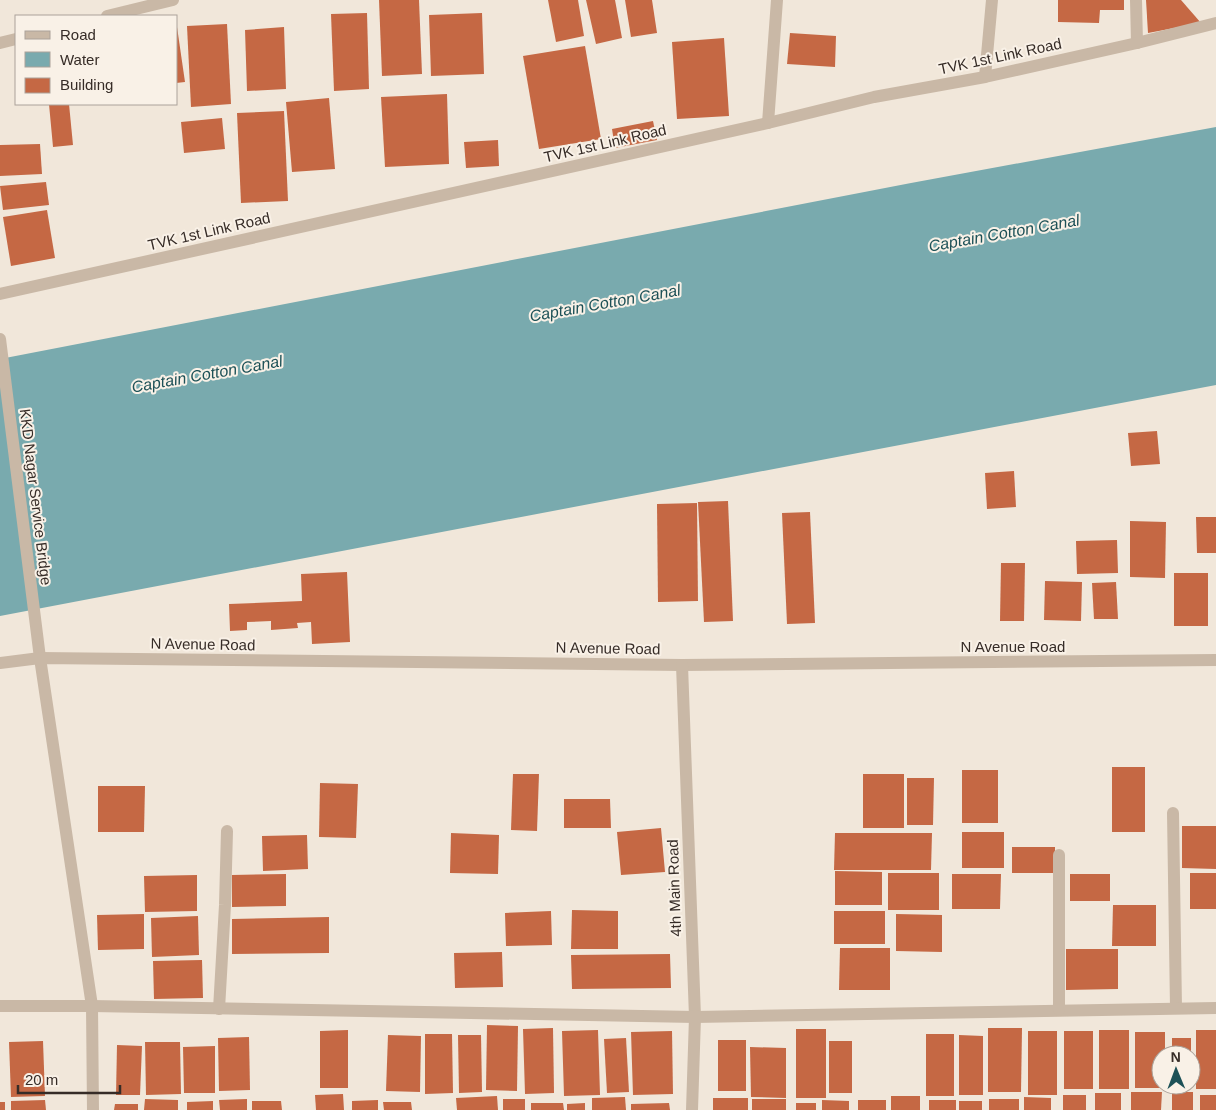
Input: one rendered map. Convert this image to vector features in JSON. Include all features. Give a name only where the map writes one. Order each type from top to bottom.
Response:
[{"type":"street","points":[[111,15],[173,0]]},
{"type":"street","points":[[768,123],[777,0]]},
{"type":"street","points":[[985,77],[992,0]]},
{"type":"street","points":[[1136,0],[1137,43]]},
{"type":"street","name":"TVK 1st Link Road","points":[[0,294],[768,123],[874,97],[985,77],[1216,23]]},
{"type":"street","points":[[0,43],[15,39]]},
{"type":"street","name":"KKD Nagar Service Bridge","points":[[0,339],[40,658],[92,1006],[93,1110]]},
{"type":"street","name":"N Avenue Road","points":[[0,663],[40,658],[682,665],[1216,660]]},
{"type":"street","name":"4th Main Road","points":[[682,665],[695,1017],[692,1110]]},
{"type":"street","points":[[1173,813],[1176,1008]]},
{"type":"street","points":[[220,1008],[226,905],[227,831]]},
{"type":"street","points":[[1059,855],[1059,1010]]},
{"type":"street","points":[[0,1006],[695,1017],[1216,1008]]},
{"type":"water","name":"Captain Cotton Canal","points":[[1216,127],[1216,385],[0,616],[0,359],[911,183]]},
{"type":"building","points":[[379,0],[419,0],[422,74],[382,76]]},
{"type":"building","points":[[548,0],[578,0],[584,36],[556,42]]},
{"type":"building","points":[[586,0],[615,0],[622,38],[596,44]]},
{"type":"building","points":[[625,0],[652,0],[657,33],[631,37]]},
{"type":"building","points":[[1058,0],[1124,0],[1124,10],[1100,10],[1099,23],[1058,22]]},
{"type":"building","points":[[1146,0],[1181,0],[1201,23],[1148,33]]},
{"type":"building","points":[[367,13],[369,89],[334,91],[331,14]]},
{"type":"building","points":[[482,13],[484,74],[431,76],[429,15]]},
{"type":"building","points":[[227,24],[231,104],[191,107],[187,26]]},
{"type":"building","points":[[284,27],[286,89],[247,91],[245,30]]},
{"type":"building","points":[[790,33],[836,36],[835,67],[787,64]]},
{"type":"building","points":[[178,34],[185,82],[178,83]]},
{"type":"building","points":[[724,38],[729,116],[677,119],[672,42]]},
{"type":"building","points":[[585,46],[601,139],[539,149],[523,56]]},
{"type":"building","points":[[447,94],[449,164],[385,167],[381,97]]},
{"type":"building","points":[[329,98],[335,169],[292,172],[286,102]]},
{"type":"building","points":[[49,105],[69,105],[73,145],[53,147]]},
{"type":"building","points":[[284,111],[288,201],[241,203],[237,113]]},
{"type":"building","points":[[222,118],[225,149],[184,153],[181,122]]},
{"type":"building","points":[[653,121],[657,140],[615,148],[612,129]]},
{"type":"building","points":[[498,140],[499,166],[466,168],[464,142]]},
{"type":"building","points":[[40,144],[42,174],[0,176],[0,145]]},
{"type":"building","points":[[46,182],[49,205],[3,210],[0,186]]},
{"type":"building","points":[[47,210],[55,258],[11,266],[3,217]]},
{"type":"building","points":[[1157,431],[1160,464],[1131,466],[1128,433]]},
{"type":"building","points":[[1014,471],[1016,507],[987,509],[985,473]]},
{"type":"building","points":[[728,501],[733,621],[704,622],[698,502]]},
{"type":"building","points":[[697,503],[698,601],[658,602],[657,504]]},
{"type":"building","points":[[810,512],[815,623],[787,624],[782,513]]},
{"type":"building","points":[[1196,517],[1216,517],[1216,553],[1197,553]]},
{"type":"building","points":[[1130,521],[1166,522],[1165,578],[1130,577]]},
{"type":"building","points":[[1117,540],[1118,573],[1077,574],[1076,541]]},
{"type":"building","points":[[1001,563],[1025,563],[1024,621],[1000,621]]},
{"type":"building","points":[[347,572],[350,642],[312,644],[311,622],[297,623],[298,628],[271,630],[271,621],[247,622],[247,630],[230,631],[229,604],[302,601],[301,574]]},
{"type":"building","points":[[1174,573],[1208,573],[1208,626],[1174,626]]},
{"type":"building","points":[[1045,581],[1082,582],[1081,621],[1044,620]]},
{"type":"building","points":[[1116,582],[1118,619],[1094,619],[1092,583]]},
{"type":"building","points":[[1112,767],[1145,767],[1145,832],[1112,832]]},
{"type":"building","points":[[962,770],[998,770],[998,823],[962,823]]},
{"type":"building","points":[[513,774],[539,774],[537,831],[511,830]]},
{"type":"building","points":[[863,774],[904,774],[904,828],[863,828]]},
{"type":"building","points":[[907,778],[934,778],[933,825],[907,825]]},
{"type":"building","points":[[320,783],[358,784],[356,838],[319,837]]},
{"type":"building","points":[[98,786],[145,786],[144,832],[98,832]]},
{"type":"building","points":[[564,799],[610,799],[611,828],[564,828]]},
{"type":"building","points":[[1182,826],[1216,826],[1216,869],[1182,868]]},
{"type":"building","points":[[661,828],[665,872],[621,875],[617,832]]},
{"type":"building","points":[[962,832],[1004,832],[1004,868],[962,868]]},
{"type":"building","points":[[451,833],[499,835],[498,874],[450,873]]},
{"type":"building","points":[[835,833],[932,833],[931,870],[834,870]]},
{"type":"building","points":[[307,835],[308,869],[263,871],[262,836]]},
{"type":"building","points":[[1012,847],[1055,847],[1055,873],[1012,873]]},
{"type":"building","points":[[835,871],[882,872],[882,905],[835,905]]},
{"type":"building","points":[[888,873],[939,873],[939,910],[888,910]]},
{"type":"building","points":[[1190,873],[1216,873],[1216,909],[1190,909]]},
{"type":"building","points":[[286,874],[286,906],[232,907],[232,875]]},
{"type":"building","points":[[952,874],[1001,874],[1000,909],[952,909]]},
{"type":"building","points":[[1070,874],[1110,874],[1110,901],[1070,901]]},
{"type":"building","points":[[197,875],[197,911],[145,912],[144,876]]},
{"type":"building","points":[[1113,905],[1156,905],[1156,946],[1112,946]]},
{"type":"building","points":[[572,910],[618,911],[618,949],[571,949]]},
{"type":"building","points":[[551,911],[552,945],[506,946],[505,913]]},
{"type":"building","points":[[834,911],[885,911],[885,944],[834,944]]},
{"type":"building","points":[[144,914],[144,949],[98,950],[97,915]]},
{"type":"building","points":[[896,914],[942,915],[942,952],[896,951]]},
{"type":"building","points":[[198,916],[199,955],[152,957],[151,918]]},
{"type":"building","points":[[329,917],[329,953],[232,954],[232,919]]},
{"type":"building","points":[[840,948],[890,948],[890,990],[839,990]]},
{"type":"building","points":[[1066,949],[1118,949],[1118,989],[1066,990]]},
{"type":"building","points":[[502,952],[503,987],[455,988],[454,953]]},
{"type":"building","points":[[670,954],[671,988],[572,989],[571,955]]},
{"type":"building","points":[[202,960],[203,998],[154,999],[153,961]]},
{"type":"building","points":[[487,1025],[518,1026],[517,1091],[486,1090]]},
{"type":"building","points":[[553,1028],[554,1093],[525,1094],[523,1029]]},
{"type":"building","points":[[988,1028],[1022,1028],[1021,1092],[988,1092]]},
{"type":"building","points":[[796,1029],[826,1029],[826,1098],[796,1098]]},
{"type":"building","points":[[348,1030],[348,1088],[320,1088],[320,1031]]},
{"type":"building","points":[[598,1030],[600,1095],[564,1096],[562,1031]]},
{"type":"building","points":[[1099,1030],[1129,1030],[1129,1089],[1099,1089]]},
{"type":"building","points":[[1196,1030],[1216,1030],[1216,1089],[1201,1089],[1201,1045],[1196,1045]]},
{"type":"building","points":[[672,1031],[673,1094],[633,1095],[631,1032]]},
{"type":"building","points":[[1028,1031],[1057,1031],[1057,1095],[1028,1095]]},
{"type":"building","points":[[1064,1031],[1093,1031],[1093,1089],[1064,1089]]},
{"type":"building","points":[[1135,1032],[1165,1032],[1165,1045],[1151,1045],[1151,1088],[1135,1088]]},
{"type":"building","points":[[425,1034],[452,1034],[453,1093],[425,1094]]},
{"type":"building","points":[[926,1034],[954,1034],[954,1096],[926,1096]]},
{"type":"building","points":[[388,1035],[421,1036],[420,1092],[386,1091]]},
{"type":"building","points":[[458,1035],[481,1035],[482,1092],[459,1093]]},
{"type":"building","points":[[959,1035],[983,1036],[983,1095],[959,1095]]},
{"type":"building","points":[[249,1037],[250,1090],[219,1091],[218,1038]]},
{"type":"building","points":[[626,1038],[629,1092],[607,1093],[604,1039]]},
{"type":"building","points":[[1172,1038],[1191,1038],[1191,1045],[1172,1045]]},
{"type":"building","points":[[718,1040],[746,1040],[746,1091],[718,1091]]},
{"type":"building","points":[[43,1041],[45,1096],[11,1097],[9,1042]]},
{"type":"building","points":[[829,1041],[852,1041],[852,1093],[829,1093]]},
{"type":"building","points":[[145,1042],[180,1042],[181,1094],[146,1095]]},
{"type":"building","points":[[117,1045],[142,1046],[140,1095],[116,1095]]},
{"type":"building","points":[[215,1046],[215,1093],[184,1093],[183,1047]]},
{"type":"building","points":[[750,1047],[786,1048],[786,1098],[751,1097]]},
{"type":"building","points":[[1131,1092],[1151,1092],[1151,1095],[1162,1095],[1161,1110],[1131,1110]]},
{"type":"building","points":[[1095,1093],[1121,1093],[1121,1110],[1095,1110]]},
{"type":"building","points":[[343,1094],[344,1110],[316,1110],[315,1095]]},
{"type":"building","points":[[1063,1095],[1086,1095],[1086,1110],[1063,1110]]},
{"type":"building","points":[[1172,1095],[1193,1095],[1193,1110],[1172,1110]]},
{"type":"building","points":[[1200,1095],[1216,1095],[1216,1110],[1200,1110]]},
{"type":"building","points":[[497,1096],[498,1110],[457,1110],[456,1098]]},
{"type":"building","points":[[891,1096],[920,1096],[920,1110],[891,1110]]},
{"type":"building","points":[[625,1097],[626,1110],[592,1110],[592,1098]]},
{"type":"building","points":[[1024,1097],[1051,1098],[1051,1110],[1024,1110]]},
{"type":"building","points":[[713,1098],[748,1098],[748,1110],[713,1110]]},
{"type":"building","points":[[145,1099],[178,1100],[178,1110],[144,1110]]},
{"type":"building","points":[[247,1099],[247,1110],[220,1110],[219,1100]]},
{"type":"building","points":[[503,1099],[525,1099],[525,1110],[503,1110]]},
{"type":"building","points":[[752,1099],[786,1099],[786,1110],[752,1110]]},
{"type":"building","points":[[989,1099],[1019,1099],[1019,1110],[989,1110]]},
{"type":"building","points":[[45,1100],[46,1110],[11,1110],[11,1101]]},
{"type":"building","points":[[378,1100],[378,1110],[352,1110],[352,1101]]},
{"type":"building","points":[[822,1100],[849,1101],[849,1110],[822,1110]]},
{"type":"building","points":[[858,1100],[886,1100],[886,1110],[858,1110]]},
{"type":"building","points":[[929,1100],[956,1100],[956,1110],[929,1110]]},
{"type":"building","points":[[213,1101],[213,1110],[187,1110],[187,1102]]},
{"type":"building","points":[[252,1101],[281,1101],[282,1110],[252,1110]]},
{"type":"building","points":[[959,1101],[982,1101],[982,1110],[959,1110]]},
{"type":"building","points":[[0,1102],[5,1102],[5,1110],[0,1110]]},
{"type":"building","points":[[383,1102],[411,1102],[412,1110],[384,1110]]},
{"type":"building","points":[[531,1103],[563,1103],[564,1110],[531,1110]]},
{"type":"building","points":[[585,1103],[585,1110],[567,1110],[567,1104]]},
{"type":"building","points":[[669,1103],[670,1110],[631,1110],[631,1104]]},
{"type":"building","points":[[796,1103],[816,1103],[816,1110],[796,1110]]},
{"type":"building","points":[[115,1104],[138,1104],[138,1110],[114,1110]]}]
